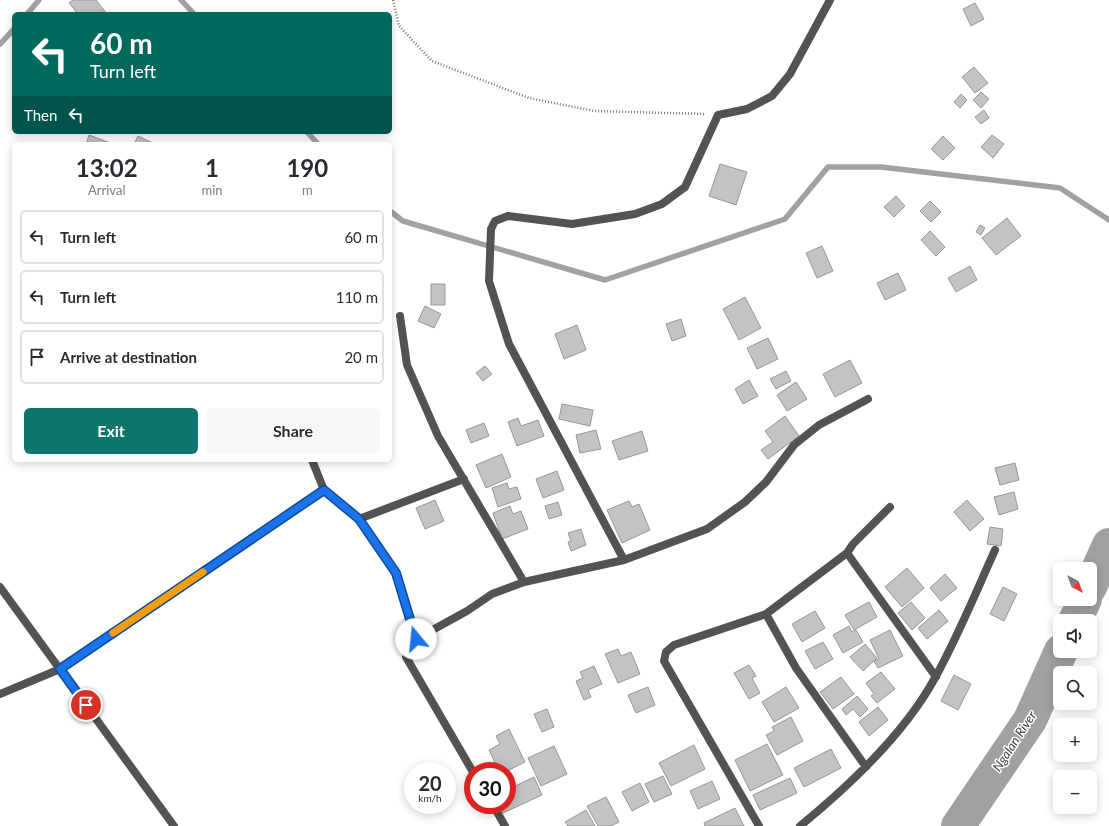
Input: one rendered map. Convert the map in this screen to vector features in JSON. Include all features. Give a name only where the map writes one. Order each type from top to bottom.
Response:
[{"type":"street","points":[[624,560],[509,344],[490,281],[491,229],[495,221],[508,216],[572,224],[635,214],[662,204],[684,187],[718,115],[747,109],[772,96],[790,74],[830,0]]},
{"type":"street","points":[[400,316],[407,365],[438,436],[524,582]]},
{"type":"street","points":[[467,762],[406,657],[416,639],[467,611],[492,594],[524,582],[624,560],[707,529],[745,502],[766,482],[794,445],[819,425],[868,399]]},
{"type":"street","points":[[313,462],[324,490],[359,519],[396,573],[416,639]]},
{"type":"street","points":[[359,519],[464,479]]},
{"type":"street","points":[[0,694],[60,669],[324,490]]},
{"type":"street","points":[[759,826],[664,661],[666,652],[674,645],[766,614],[847,553],[862,535],[890,507]]},
{"type":"street","points":[[800,826],[866,767],[909,717],[936,677],[995,550]]},
{"type":"street","points":[[847,553],[936,677]]},
{"type":"street","points":[[0,587],[174,826]]},
{"type":"street","points":[[766,614],[796,668],[866,767]]},
{"type":"street","points":[[498,814],[505,826]]},
{"type":"path","points":[[393,0],[399,26],[432,61],[529,98],[594,110],[718,115]]},
{"type":"building","points":[[73,0],[96,0],[105,12],[76,12],[69,3]]},
{"type":"building","points":[[975,3],[984,19],[971,26],[963,9]]},
{"type":"building","points":[[974,67],[988,83],[975,93],[962,77]]},
{"type":"building","points":[[981,92],[989,99],[981,108],[973,100]]},
{"type":"building","points":[[961,94],[967,100],[960,108],[954,102]]},
{"type":"building","points":[[984,110],[989,118],[981,124],[975,117]]},
{"type":"building","points":[[89,135],[108,142],[87,142]]},
{"type":"building","points":[[992,135],[1004,144],[993,158],[981,147]]},
{"type":"building","points":[[138,136],[151,142],[135,142]]},
{"type":"building","points":[[943,136],[955,148],[943,160],[931,149]]},
{"type":"building","points":[[720,164],[747,172],[736,205],[709,196]]},
{"type":"building","points":[[896,196],[905,206],[894,217],[884,207]]},
{"type":"building","points":[[930,201],[941,212],[931,222],[920,211]]},
{"type":"building","points":[[1007,218],[1021,236],[996,255],[982,238]]},
{"type":"building","points":[[980,225],[985,228],[981,235],[976,232]]},
{"type":"building","points":[[930,231],[945,247],[936,256],[921,240]]},
{"type":"building","points":[[822,246],[833,271],[817,278],[806,253]]},
{"type":"building","points":[[970,266],[977,280],[956,292],[948,278]]},
{"type":"building","points":[[898,273],[906,290],[885,300],[877,283]]},
{"type":"building","points":[[431,284],[445,284],[445,305],[431,305]]},
{"type":"building","points":[[745,297],[761,328],[739,340],[723,309]]},
{"type":"building","points":[[425,306],[441,314],[434,328],[418,321]]},
{"type":"building","points":[[681,319],[686,336],[672,341],[666,324]]},
{"type":"building","points":[[577,325],[586,350],[564,359],[555,334]]},
{"type":"building","points":[[768,338],[778,359],[757,369],[747,348]]},
{"type":"building","points":[[850,360],[862,383],[835,397],[823,374]]},
{"type":"building","points":[[485,366],[492,374],[483,381],[476,373]]},
{"type":"building","points":[[786,371],[791,381],[776,389],[770,379]]},
{"type":"building","points":[[749,380],[758,396],[743,404],[735,389]]},
{"type":"building","points":[[796,382],[807,399],[787,411],[777,395]]},
{"type":"building","points":[[562,404],[593,410],[590,426],[559,419]]},
{"type":"building","points":[[785,416],[799,436],[768,459],[761,450],[773,442],[765,431]]},
{"type":"building","points":[[518,418],[521,426],[538,420],[544,436],[517,446],[508,422]]},
{"type":"building","points":[[484,423],[489,436],[471,443],[466,430]]},
{"type":"building","points":[[596,430],[601,449],[580,453],[576,435]]},
{"type":"building","points":[[642,431],[648,451],[619,460],[612,441]]},
{"type":"building","points":[[502,454],[511,477],[486,488],[476,465]]},
{"type":"building","points":[[1015,463],[1019,480],[1000,485],[995,468]]},
{"type":"building","points":[[557,471],[564,490],[543,498],[536,479]]},
{"type":"building","points":[[507,483],[509,489],[517,487],[521,499],[498,507],[492,488]]},
{"type":"building","points":[[1014,492],[1018,509],[999,515],[994,497]]},
{"type":"building","points":[[435,500],[444,521],[425,529],[416,508]]},
{"type":"building","points":[[967,500],[984,519],[970,531],[954,512]]},
{"type":"building","points":[[629,501],[632,507],[639,504],[650,530],[622,543],[607,510]]},
{"type":"building","points":[[558,502],[562,515],[549,519],[545,506]]},
{"type":"building","points":[[510,506],[513,514],[521,511],[528,529],[502,539],[493,513]]},
{"type":"building","points":[[990,527],[1003,529],[1001,546],[987,544]]},
{"type":"building","points":[[581,529],[586,545],[571,551],[568,542],[571,541],[568,533]]},
{"type":"building","points":[[907,568],[924,588],[902,607],[885,587]]},
{"type":"building","points":[[945,574],[957,588],[941,601],[930,588]]},
{"type":"building","points":[[1003,587],[1017,594],[1004,621],[990,614]]},
{"type":"building","points":[[869,602],[877,617],[854,630],[845,615]]},
{"type":"building","points":[[911,602],[925,618],[912,630],[898,613]]},
{"type":"building","points":[[939,610],[948,621],[927,639],[918,628]]},
{"type":"building","points":[[815,611],[825,628],[802,642],[792,624]]},
{"type":"building","points":[[849,626],[852,632],[856,630],[863,642],[843,653],[833,635]]},
{"type":"building","points":[[890,630],[903,656],[878,668],[874,661],[879,659],[870,640]]},
{"type":"building","points":[[823,642],[833,659],[815,669],[805,651]]},
{"type":"building","points":[[865,644],[877,658],[863,671],[850,657]]},
{"type":"building","points":[[618,649],[621,656],[631,652],[640,674],[618,683],[605,654]]},
{"type":"building","points":[[749,665],[756,676],[752,678],[760,693],[749,699],[734,673]]},
{"type":"building","points":[[594,666],[602,684],[588,690],[591,697],[584,700],[576,681],[583,678],[580,672]]},
{"type":"building","points":[[881,672],[895,689],[877,703],[871,696],[874,694],[866,683]]},
{"type":"building","points":[[954,675],[971,684],[958,710],[941,701]]},
{"type":"building","points":[[841,677],[854,694],[833,709],[820,692]]},
{"type":"building","points":[[648,687],[655,705],[636,713],[628,695]]},
{"type":"building","points":[[786,687],[799,708],[774,722],[762,702]]},
{"type":"building","points":[[857,696],[868,709],[860,717],[853,709],[846,715],[842,709]]},
{"type":"building","points":[[878,707],[888,720],[869,736],[859,722]]},
{"type":"building","points":[[547,709],[554,727],[542,732],[534,714]]},
{"type":"building","points":[[791,717],[803,741],[777,755],[766,735],[774,731],[772,727]]},
{"type":"building","points":[[509,729],[525,762],[516,766],[516,762],[495,762],[489,750],[500,744],[496,736]]},
{"type":"building","points":[[767,744],[783,775],[750,791],[735,760]]},
{"type":"building","points":[[694,745],[705,769],[671,786],[659,763]]},
{"type":"building","points":[[554,746],[567,774],[541,786],[528,758]]},
{"type":"building","points":[[831,749],[841,768],[804,787],[794,768]]},
{"type":"building","points":[[663,776],[672,794],[654,802],[645,784]]},
{"type":"building","points":[[534,777],[542,795],[516,807],[516,786]]},
{"type":"building","points":[[790,778],[797,793],[760,810],[753,795]]},
{"type":"building","points":[[712,781],[720,799],[698,809],[690,791]]},
{"type":"building","points":[[640,783],[649,802],[632,811],[622,792]]},
{"type":"building","points":[[606,797],[619,822],[611,826],[598,826],[587,806]]},
{"type":"building","points":[[735,808],[744,826],[705,826],[704,823]]},
{"type":"building","points":[[586,810],[595,826],[568,826],[565,822]]},
{"type":"waterway","points":[[29,12],[39,0]]},
{"type":"waterway","points":[[181,0],[192,12]]},
{"type":"waterway","points":[[0,44],[12,31]]},
{"type":"waterway","points":[[309,134],[316,142]]},
{"type":"waterway","points":[[392,213],[403,221],[605,280],[785,219],[828,167],[881,167],[1060,188],[1109,220]]},
{"type":"waterway","name":"Ngalan River","points":[[1097,572],[1109,545]]},
{"type":"waterway","name":"Ngalan River","points":[[1078,614],[1082,606]]},
{"type":"waterway","name":"Ngalan River","points":[[958,826],[1030,720],[1058,658]]},
{"type":"slow traffic","points":[[113,633],[203,572]]},
{"type":"route","points":[[86,705],[60,669],[324,490],[359,519],[396,573],[416,639]]}]
